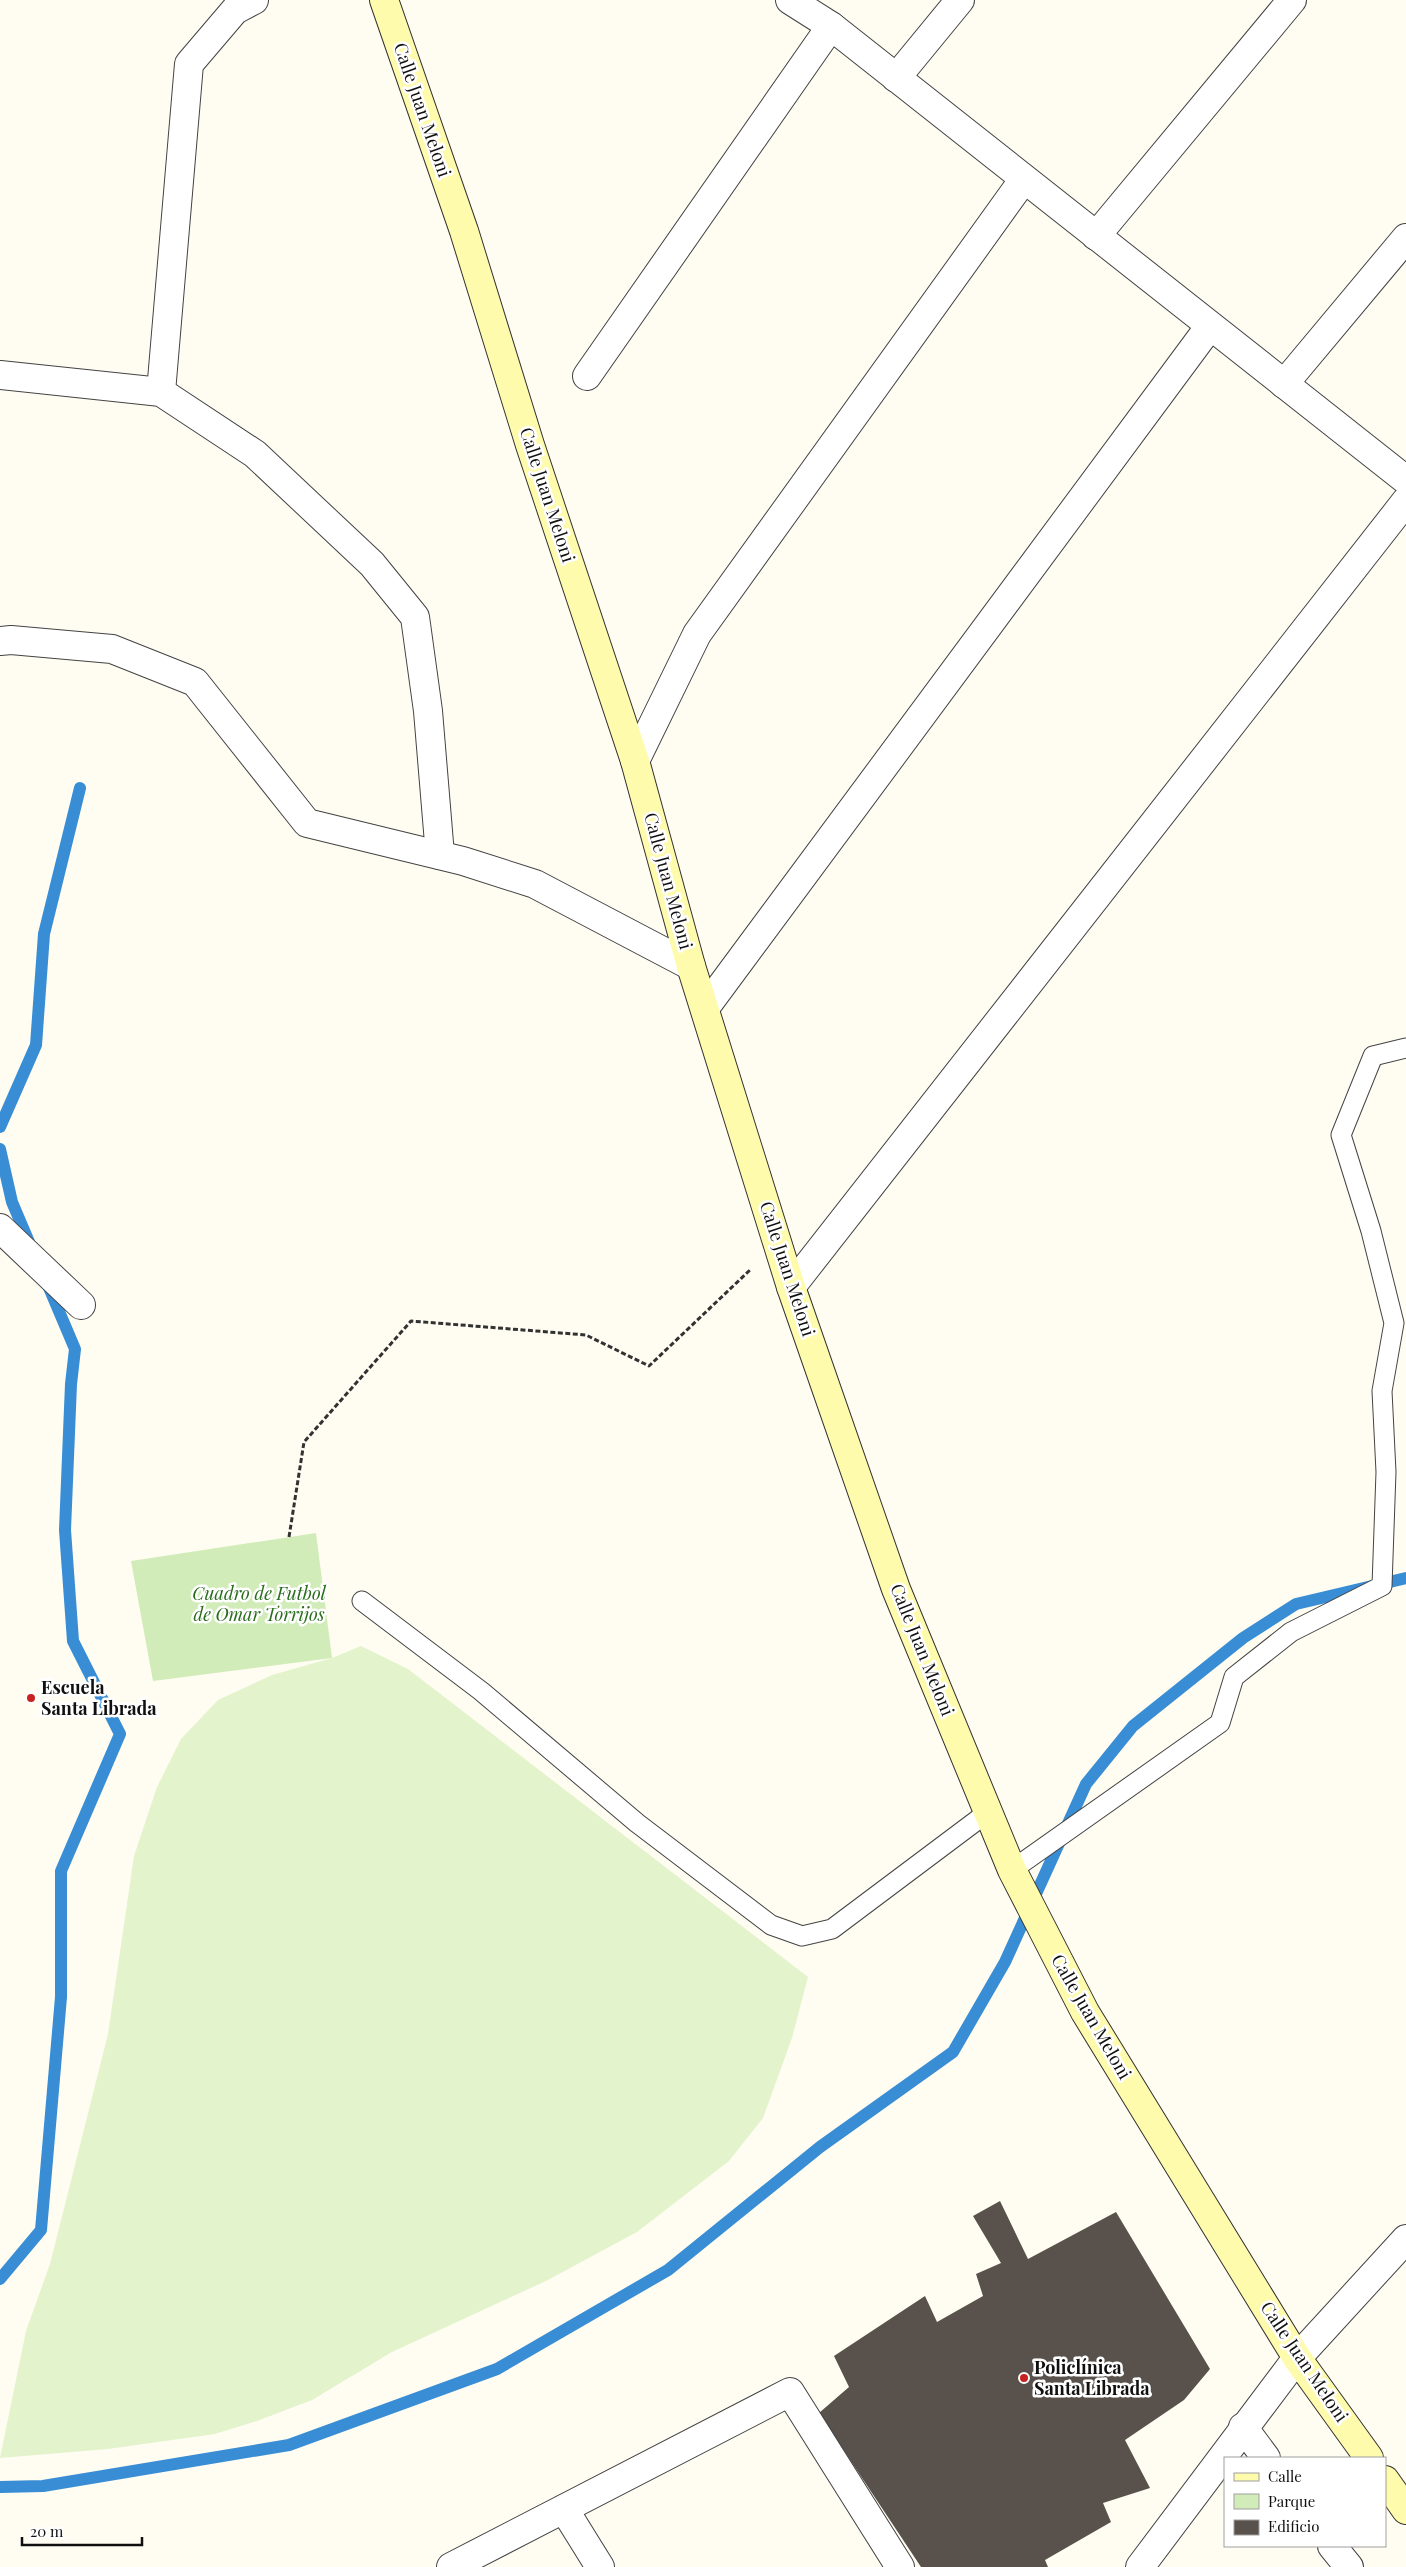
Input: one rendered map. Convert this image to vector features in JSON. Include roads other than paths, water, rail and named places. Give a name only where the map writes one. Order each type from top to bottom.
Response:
[{"type":"main road","name":"Calle Juan Meloni","points":[[384,0],[464,231],[530,445],[635,761],[692,966],[791,1287],[896,1589],[1014,1874],[1090,2020],[1298,2358],[1368,2457]]},
{"type":"main road","points":[[1386,2481],[1406,2510]]},
{"type":"street","points":[[161,392],[189,64],[236,10],[254,0]]},
{"type":"street","points":[[790,0],[830,26],[1406,480]]},
{"type":"street","points":[[896,78],[960,0]]},
{"type":"street","points":[[1096,236],[1292,0]]},
{"type":"street","points":[[587,376],[830,26]]},
{"type":"street","points":[[635,761],[697,634],[1024,179]]},
{"type":"street","points":[[1284,384],[1406,238]]},
{"type":"street","points":[[705,1008],[1210,326]]},
{"type":"street","points":[[0,375],[161,392],[255,454],[372,564],[415,616],[428,711],[440,856]]},
{"type":"street","points":[[791,1287],[1406,501]]},
{"type":"street","points":[[0,641],[10,640],[112,649],[195,682],[307,823],[440,856],[534,884],[692,966]]},
{"type":"street","points":[[0,1228],[72,1296]]},
{"type":"street","points":[[1151,2562],[1243,2428],[1298,2358],[1406,2239]]},
{"type":"street","points":[[451,2567],[790,2392],[900,2567]]},
{"type":"street","points":[[1243,2428],[1265,2457]]},
{"type":"street","points":[[564,2509],[600,2567]]},
{"type":"street","points":[[1333,2547],[1348,2567]]},
{"type":"lane","points":[[1014,1874],[1042,1849],[1220,1723],[1234,1677],[1291,1632],[1382,1581],[1386,1472],[1382,1391],[1394,1322],[1371,1231],[1341,1134],[1373,1056],[1406,1048]]},
{"type":"lane","points":[[362,1601],[481,1692],[637,1823],[771,1925],[802,1936],[832,1929],[988,1812]]},
{"type":"waterway","points":[[0,1127],[36,1045],[44,934],[80,788]]},
{"type":"waterway","points":[[0,1149],[12,1202],[32,1249]]},
{"type":"waterway","points":[[0,2279],[41,2230],[61,1997],[61,1871],[120,1734],[73,1641],[65,1530],[71,1384],[75,1349],[47,1283]]},
{"type":"waterway","points":[[0,2487],[43,2486],[289,2445],[497,2369],[668,2270],[820,2147],[953,2052],[1005,1962],[1086,1784],[1133,1726],[1243,1638],[1296,1604],[1406,1578]]},
{"type":"place","name":"Escuela Santa Librada","points":[[31,1698]]},
{"type":"place","name":"Policlínica Santa Librada","points":[[1024,2378]]},
{"type":"park label","name":"Cuadro de Futbol de Omar Torrijos","points":[[259,1604]]}]
